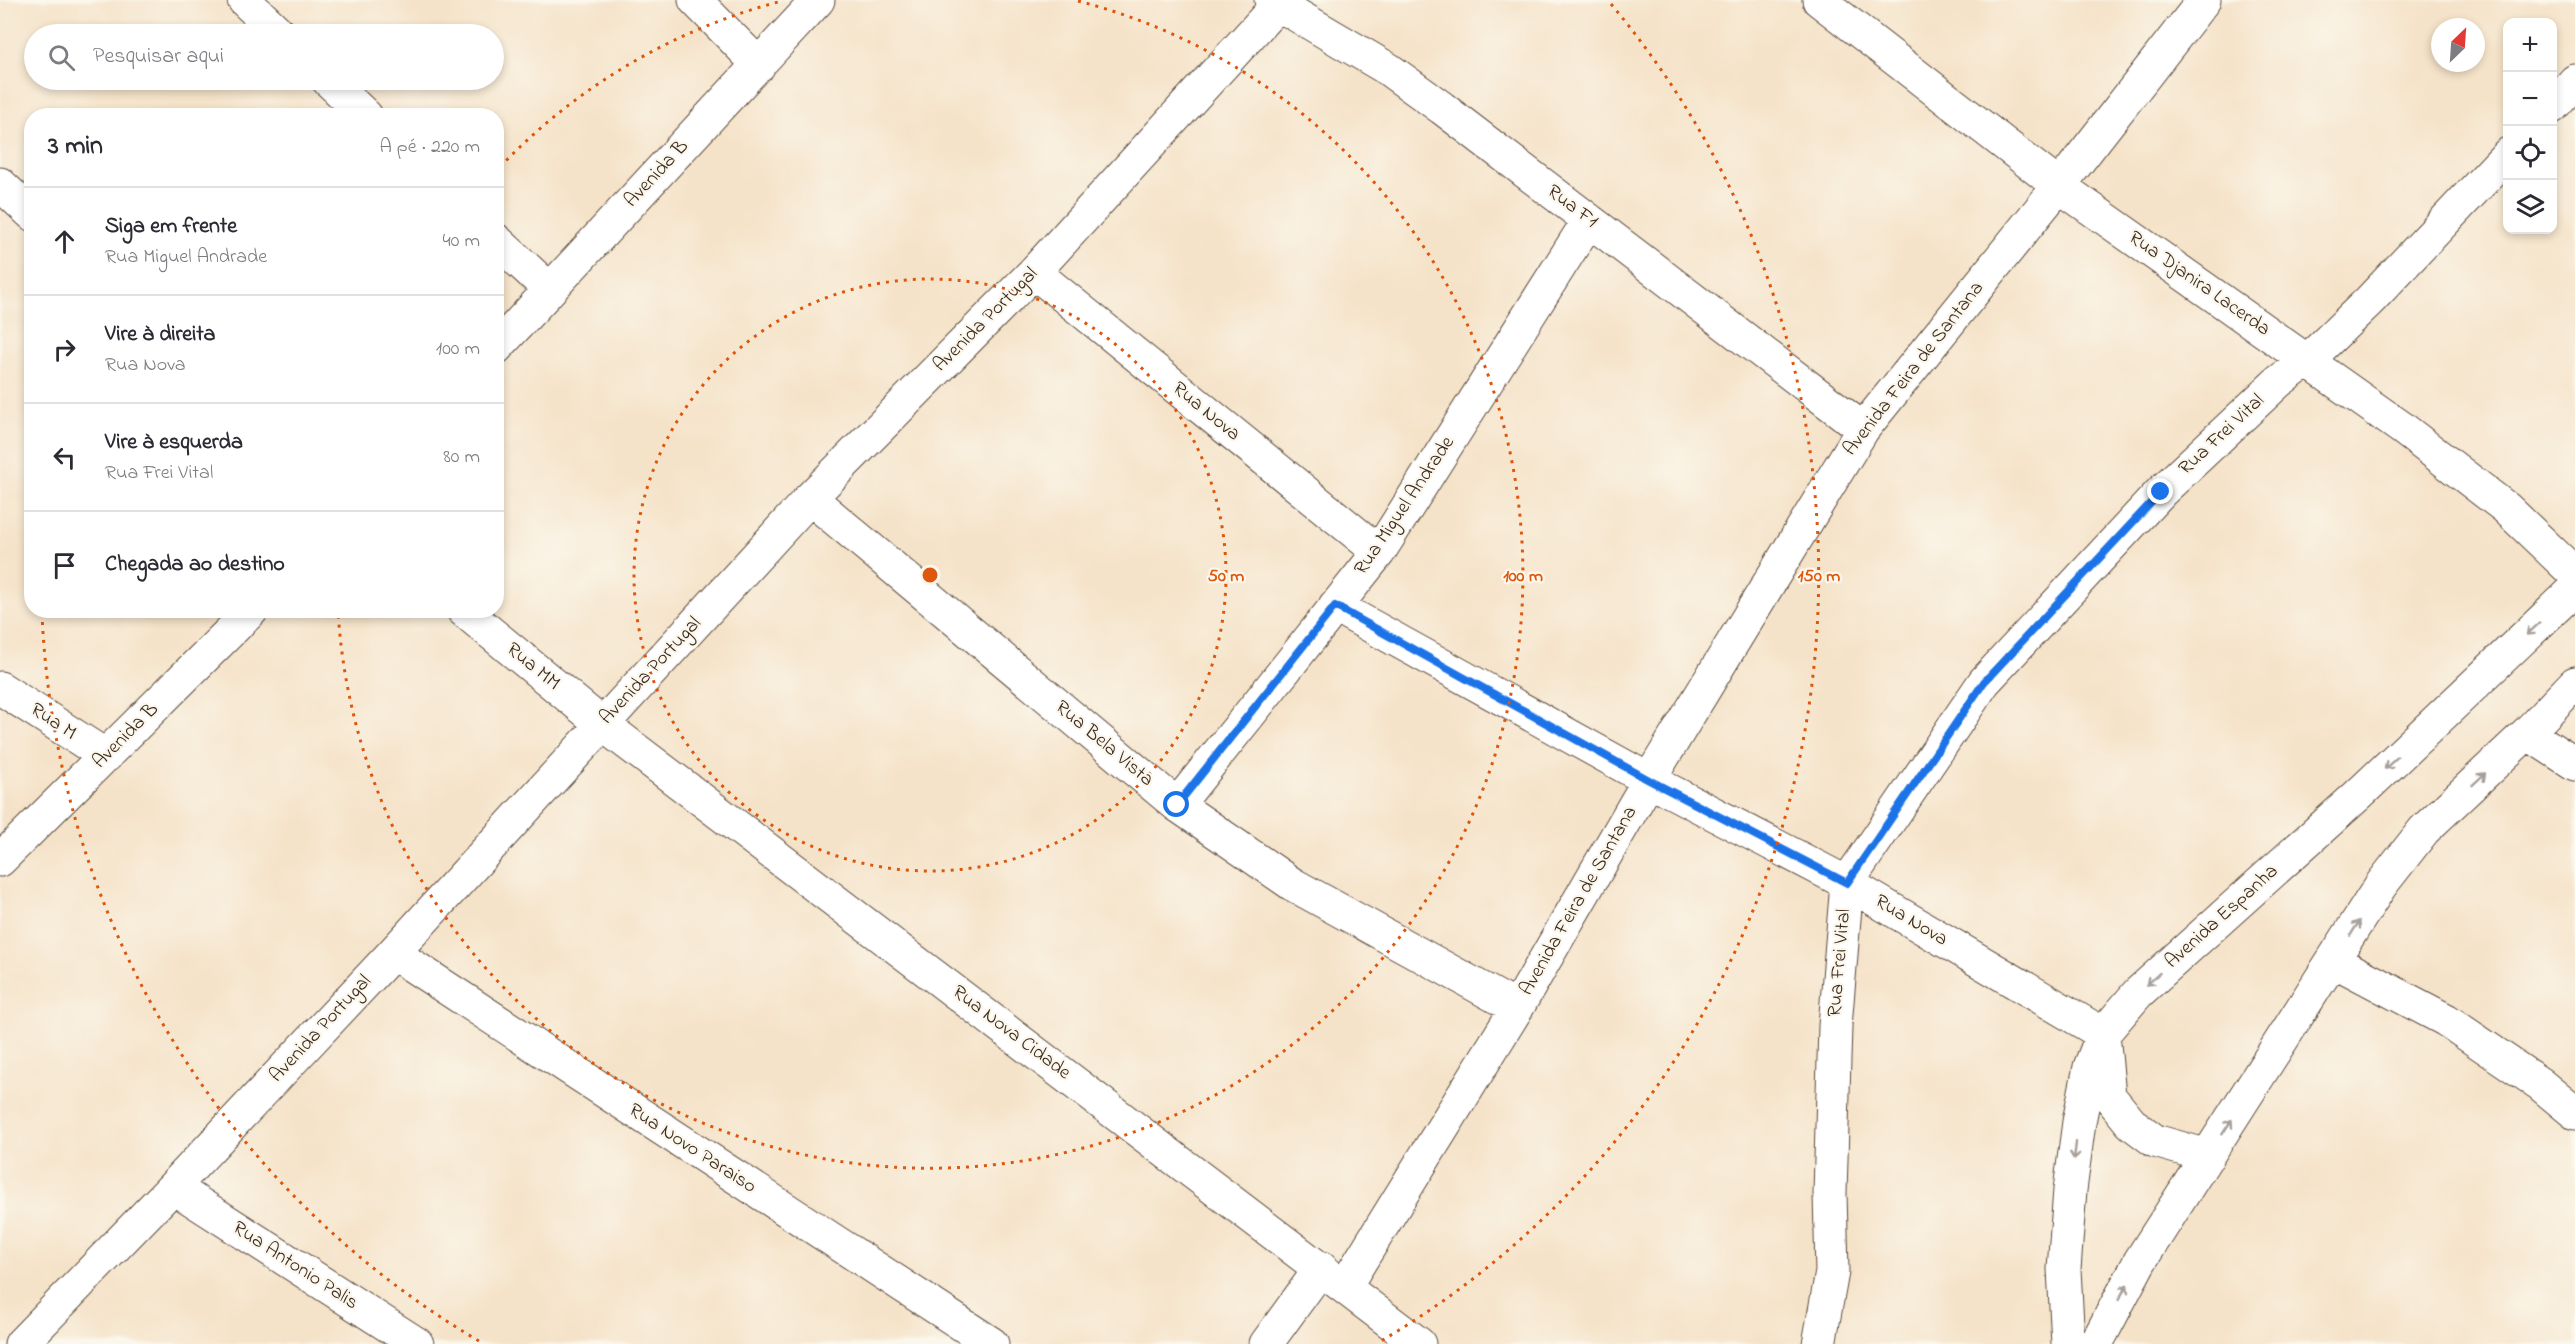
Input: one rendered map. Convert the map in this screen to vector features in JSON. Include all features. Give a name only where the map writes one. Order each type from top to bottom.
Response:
[{"type":"street","points":[[244,0],[269,24]]},
{"type":"street","points":[[695,0],[759,65]]},
{"type":"street","name":"Avenida B","points":[[504,339],[818,0]]},
{"type":"street","name":"Avenida Feira de Santana","points":[[1266,1344],[1333,1277],[1517,1008],[1649,780],[1863,429],[2059,186],[2204,0]]},
{"type":"street","name":"Rua F1","points":[[1277,2],[1389,69],[1863,429]]},
{"type":"street","name":"Avenida Portugal","points":[[21,1344],[173,1187],[393,953],[810,498],[1034,272],[1277,2]]},
{"type":"street","name":"Rua Djanira Lacerda","points":[[1827,2],[2059,186],[2402,428],[2506,508],[2575,574]]},
{"type":"street","points":[[2557,102],[2575,81]]},
{"type":"street","points":[[339,90],[358,108]]},
{"type":"street","name":"Rua Frei Vital","points":[[1819,1344],[1832,1272],[1830,1193],[1835,1026],[1847,883],[1984,682],[2161,492],[2278,382],[2308,360],[2370,300],[2503,159]]},
{"type":"street","points":[[0,184],[24,206]]},
{"type":"street","name":"Rua Miguel Andrade","points":[[1177,805],[1379,552],[1589,220]]},
{"type":"street","points":[[504,247],[549,289]]},
{"type":"street","name":"Rua Nova","points":[[1034,272],[1379,552]]},
{"type":"street","name":"Rua Bela Vista","points":[[810,498],[1177,805],[1292,884],[1517,1008]]},
{"type":"street","name":"Avenida Espanha","points":[[2068,1344],[2064,1269],[2070,1190],[2083,1100],[2090,1067],[2103,1034],[2138,993],[2358,795],[2575,589]]},
{"type":"street","name":"Rua Nova","points":[[1335,606],[1649,780],[1847,883],[2103,1034]]},
{"type":"street","name":"Avenida B","points":[[0,860],[244,618]]},
{"type":"street","name":"Rua MM","points":[[473,618],[602,724]]},
{"type":"street","points":[[2096,1344],[2140,1261],[2381,885],[2424,830],[2527,733],[2575,683]]},
{"type":"street","name":"Rua M","points":[[0,688],[106,756]]},
{"type":"street","name":"Rua Nova Cidade","points":[[602,724],[1419,1344]]},
{"type":"street","points":[[2527,733],[2575,764]]},
{"type":"street","name":"Rua Novo Paraiso","points":[[393,953],[992,1344]]},
{"type":"street","points":[[2334,961],[2446,1020],[2540,1084],[2575,1113]]},
{"type":"street","points":[[2103,1034],[2109,1096],[2131,1123],[2155,1141],[2208,1156]]},
{"type":"street","name":"Rua Antonio Palis","points":[[173,1187],[417,1344]]},
{"type":"route","points":[[1177,805],[1335,606],[1649,780],[1847,883],[1984,682],[2161,492]]}]
